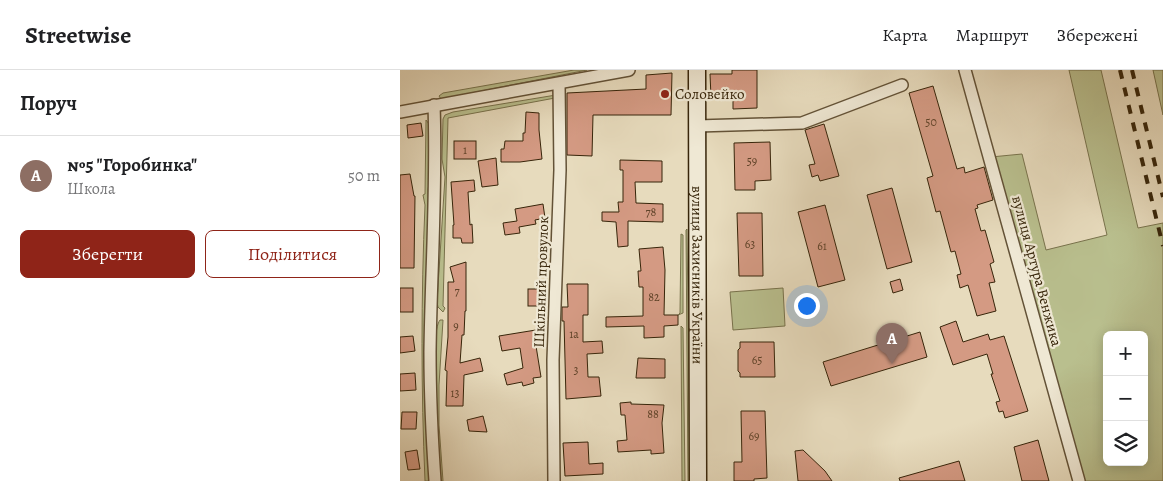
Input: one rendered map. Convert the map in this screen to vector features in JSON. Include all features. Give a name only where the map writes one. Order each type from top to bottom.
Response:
[{"type":"street","points":[[400,112],[630,70]]},
{"type":"street","name":"вулиця Захисників України","points":[[697,70],[698,481]]},
{"type":"street","name":"вулиця Артура Венжика","points":[[966,70],[1079,481]]},
{"type":"street","name":"Шкільний провулок","points":[[554,481],[553,360],[560,170],[559,84]]},
{"type":"street","points":[[697,126],[802,123],[902,85]]},
{"type":"street","points":[[434,106],[435,217],[430,352],[434,481]]},
{"type":"green space","points":[[574,70],[587,70],[441,99],[439,96],[443,93]]},
{"type":"green space","points":[[1069,70],[1101,70],[1138,228],[1163,223],[1163,481],[1079,481],[991,157],[1022,154],[1046,250],[1107,235]]},
{"type":"green space","points":[[1153,70],[1163,70],[1163,115]]},
{"type":"green space","points":[[556,95],[555,199],[555,98],[448,118],[443,306],[445,308],[443,312],[438,307],[437,302],[445,177],[442,159],[443,119],[445,115],[453,112]]},
{"type":"green space","points":[[426,120],[429,124],[432,162],[428,190],[430,481],[425,481],[422,378],[425,205],[423,195],[425,194]]},
{"type":"green space","points":[[687,229],[690,481],[688,481]]},
{"type":"green space","points":[[681,234],[683,235],[683,313],[678,315],[680,313]]},
{"type":"green space","points":[[783,288],[785,326],[733,330],[730,292]]},
{"type":"green space","points":[[440,320],[443,320],[439,385],[439,425],[443,481],[440,481],[434,371],[437,330]]},
{"type":"green space","points":[[681,326],[683,328],[685,481],[682,481]]},
{"type":"building","points":[[732,70],[757,70],[757,108],[733,109],[733,97],[711,97],[710,74],[732,74]]},
{"type":"building","points":[[672,73],[671,115],[593,115],[592,156],[567,155],[567,93],[646,89],[646,75]]},
{"type":"building","points":[[933,86],[957,169],[964,167],[965,173],[984,167],[993,200],[977,205],[978,208],[975,209],[981,231],[985,230],[994,262],[990,264],[995,282],[989,283],[996,311],[977,316],[968,285],[960,288],[957,275],[961,274],[955,251],[951,252],[940,211],[936,212],[927,178],[933,176],[909,93]]},
{"type":"building","points":[[526,112],[539,113],[542,159],[501,162],[501,149],[504,149],[505,141],[523,141]]},
{"type":"building","points":[[421,123],[423,136],[408,138],[407,125]]},
{"type":"building","points":[[824,124],[839,176],[820,181],[818,175],[812,177],[809,165],[815,164],[805,130]]},
{"type":"building","points":[[454,141],[476,141],[476,159],[454,159]]},
{"type":"building","points":[[770,142],[771,180],[755,181],[755,190],[735,190],[734,143]]},
{"type":"building","points":[[496,158],[498,185],[482,187],[478,161]]},
{"type":"building","points":[[620,160],[662,161],[662,182],[635,182],[636,203],[663,204],[663,222],[628,221],[628,246],[618,247],[616,222],[602,221],[602,212],[619,212],[618,202],[623,202],[623,170],[620,170]]},
{"type":"building","points":[[410,174],[415,196],[414,268],[400,268],[400,175]]},
{"type":"building","points":[[474,180],[475,191],[468,192],[473,243],[462,243],[461,238],[453,238],[451,182]]},
{"type":"building","points":[[892,188],[912,262],[887,269],[867,195]]},
{"type":"building","points":[[543,204],[545,218],[535,220],[536,224],[519,227],[520,233],[505,235],[503,223],[517,221],[515,209]]},
{"type":"building","points":[[825,205],[845,280],[818,287],[798,212]]},
{"type":"building","points":[[737,213],[762,213],[763,276],[739,276]]},
{"type":"building","points":[[663,247],[665,270],[664,315],[678,315],[678,325],[664,326],[664,337],[644,338],[644,326],[606,327],[606,317],[643,316],[643,287],[639,287],[638,271],[641,271],[639,249]]},
{"type":"building","points":[[466,262],[466,311],[460,363],[480,358],[483,371],[464,375],[463,406],[446,406],[447,371],[445,370],[448,337],[448,282],[454,282],[450,267]]},
{"type":"building","points":[[900,279],[903,290],[893,293],[890,282]]},
{"type":"building","points":[[567,284],[588,284],[588,315],[583,315],[583,342],[602,341],[603,353],[587,354],[588,377],[599,377],[601,396],[566,399],[562,307],[568,307]]},
{"type":"building","points":[[400,288],[413,288],[413,312],[400,312]]},
{"type":"building","points":[[528,289],[545,289],[545,306],[528,306]]},
{"type":"building","points":[[956,321],[963,342],[988,334],[990,340],[1004,336],[1028,411],[1005,418],[1003,411],[999,412],[996,402],[1000,401],[987,354],[953,365],[940,327]]},
{"type":"building","points":[[542,329],[544,345],[536,346],[541,377],[533,378],[534,383],[523,386],[522,382],[507,385],[504,374],[523,368],[520,348],[502,351],[499,336]]},
{"type":"building","points":[[920,332],[927,357],[831,386],[823,362]]},
{"type":"building","points":[[413,336],[415,351],[400,353],[400,337]]},
{"type":"building","points":[[740,342],[774,342],[775,377],[740,377],[738,371],[738,350]]},
{"type":"building","points":[[638,358],[665,359],[665,378],[636,378]]},
{"type":"building","points":[[415,373],[416,390],[400,391],[400,374]]},
{"type":"building","points":[[631,402],[631,404],[664,405],[662,423],[664,453],[651,454],[651,450],[618,452],[617,441],[627,440],[625,415],[621,415],[620,403]]},
{"type":"building","points":[[741,411],[765,411],[767,478],[754,479],[754,481],[734,481],[734,462],[742,462]]},
{"type":"building","points":[[402,412],[417,412],[416,429],[401,429]]},
{"type":"building","points":[[483,416],[487,432],[469,431],[467,420]]},
{"type":"building","points":[[1038,440],[1049,481],[1022,481],[1014,447]]},
{"type":"building","points":[[588,442],[589,464],[603,463],[603,474],[565,476],[563,443]]},
{"type":"building","points":[[417,450],[420,469],[408,470],[405,452]]},
{"type":"building","points":[[803,450],[825,471],[832,481],[798,481],[795,451]]},
{"type":"building","points":[[959,461],[965,481],[900,481],[899,478]]},
{"type":"railway","points":[[1120,70],[1163,246]]},
{"type":"railway","points":[[1132,70],[1163,197]]},
{"type":"place","name":"Соловейко","points":[[665,94]]},
{"type":"place","name":"№5 \"Горобинка\"","points":[[892,364]]}]
